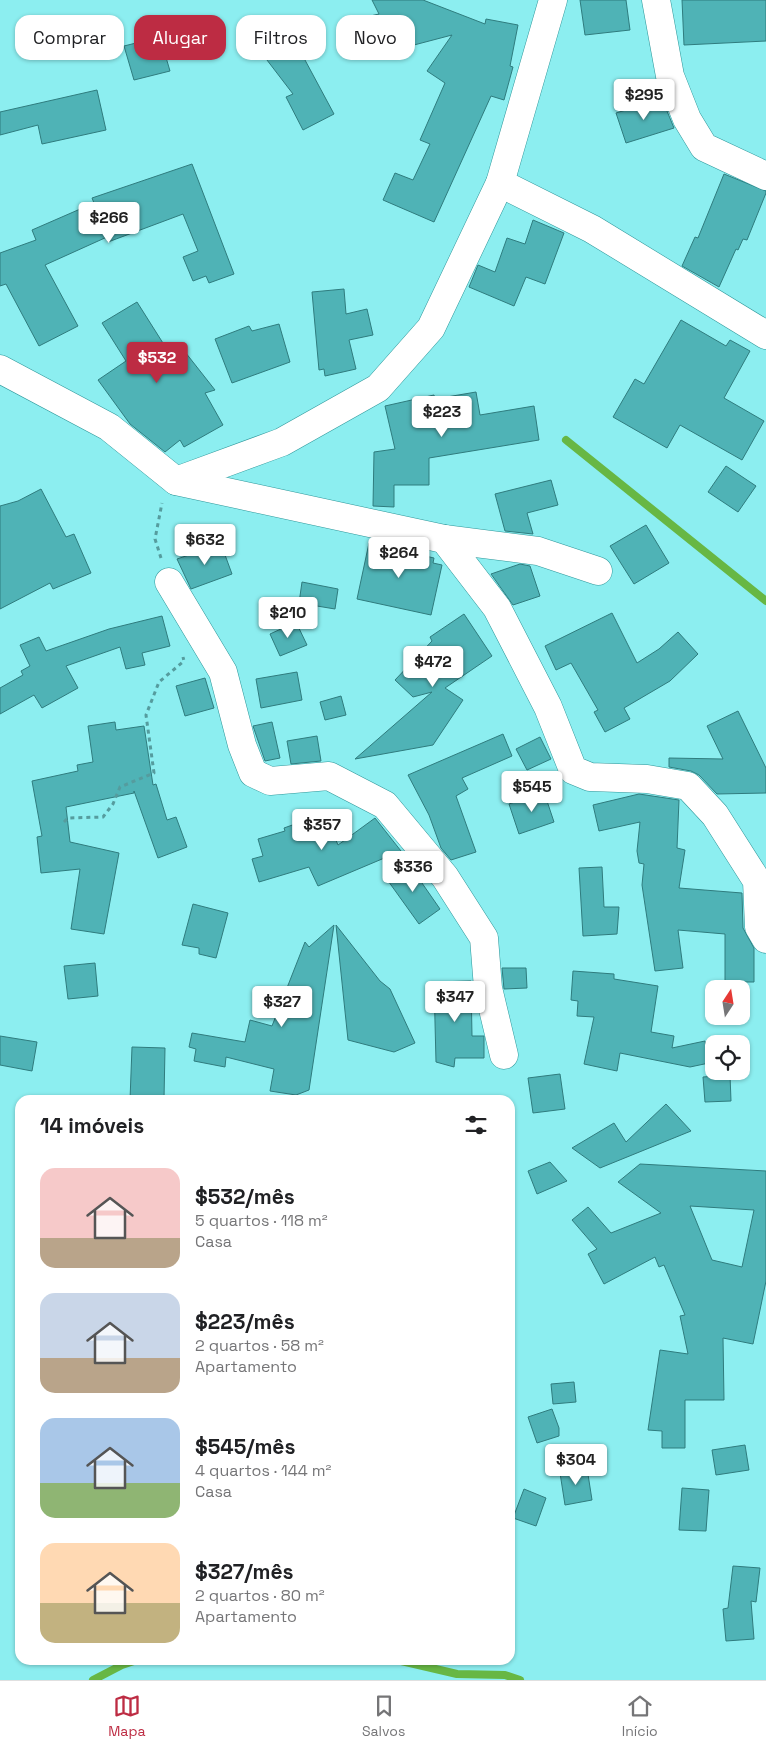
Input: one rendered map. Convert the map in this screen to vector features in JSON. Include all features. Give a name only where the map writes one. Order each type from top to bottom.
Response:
[{"type":"street","points":[[170,489],[282,442],[378,388],[431,328],[500,183],[553,0]]},
{"type":"street","points":[[656,0],[670,76],[686,119],[704,147],[766,176]]},
{"type":"street","points":[[500,183],[592,229],[766,335]]},
{"type":"street","points":[[0,369],[109,427],[170,489],[444,539],[538,551],[598,571]]},
{"type":"street","points":[[444,539],[497,608],[548,707],[573,770],[590,777],[647,779],[688,786],[715,815],[757,881],[759,927],[766,939]]},
{"type":"street","points":[[169,582],[223,672],[242,746],[253,772],[270,781],[329,776],[385,805],[445,877],[484,938],[488,988],[504,1055]]},
{"type":"path","points":[[169,582],[155,539],[170,489]]},
{"type":"path","points":[[64,822],[68,818],[103,817],[113,804],[120,787],[154,773],[146,715],[159,682],[184,660],[183,651]]},
{"type":"building","points":[[372,0],[423,0],[485,24],[486,19],[518,25],[510,66],[513,67],[504,100],[491,96],[434,222],[383,200],[395,173],[413,180],[430,144],[420,140],[445,83],[427,71],[452,35],[415,45],[415,15],[375,15],[379,14]]},
{"type":"building","points":[[580,0],[626,0],[630,30],[585,35]]},
{"type":"building","points":[[682,0],[766,0],[766,41],[684,45]]},
{"type":"building","points":[[134,44],[134,60],[167,60],[170,71],[134,80],[124,46]]},
{"type":"building","points":[[267,60],[305,60],[334,114],[303,130],[286,97],[293,94]]},
{"type":"building","points":[[97,90],[106,130],[42,144],[38,125],[0,135],[0,112]]},
{"type":"building","points":[[662,99],[674,128],[626,143],[616,113]]},
{"type":"building","points":[[192,164],[234,274],[209,283],[206,276],[193,281],[183,257],[198,251],[183,214],[108,242],[107,237],[45,265],[78,326],[39,346],[6,284],[0,286],[0,253],[36,240],[32,230],[94,203],[92,198]]},
{"type":"building","points":[[724,174],[766,191],[766,193],[747,240],[743,239],[738,250],[736,249],[719,287],[682,266],[695,237],[698,238]]},
{"type":"building","points":[[533,220],[564,233],[545,284],[526,277],[514,306],[469,287],[478,265],[495,272],[507,238],[525,244]]},
{"type":"building","points":[[344,289],[346,314],[367,309],[373,335],[349,340],[356,369],[325,376],[324,369],[319,370],[312,292]]},
{"type":"building","points":[[137,302],[168,351],[178,343],[215,390],[205,393],[223,425],[184,447],[180,440],[165,452],[130,424],[98,380],[126,361],[102,323]]},
{"type":"building","points":[[681,320],[726,346],[730,340],[750,351],[724,398],[764,421],[742,460],[680,425],[667,448],[613,417],[635,379],[644,384]]},
{"type":"building","points":[[279,324],[290,362],[232,383],[215,339],[249,326],[252,331]]},
{"type":"building","points":[[476,392],[480,415],[534,406],[539,440],[429,458],[429,485],[394,485],[394,507],[373,506],[374,452],[395,449],[385,406],[434,395],[435,399]]},
{"type":"building","points":[[726,466],[756,486],[738,512],[708,492]]},
{"type":"building","points":[[551,480],[558,505],[527,513],[533,534],[505,531],[495,494]]},
{"type":"building","points":[[41,489],[66,537],[74,534],[91,573],[53,589],[50,583],[0,609],[0,506],[18,501]]},
{"type":"building","points":[[646,525],[669,563],[634,584],[610,546]]},
{"type":"building","points":[[369,543],[434,558],[433,563],[442,565],[431,615],[357,599]]},
{"type":"building","points":[[221,544],[232,574],[191,589],[177,559]]},
{"type":"building","points":[[520,564],[530,566],[540,596],[513,605],[491,574]]},
{"type":"building","points":[[302,582],[338,589],[335,609],[299,603]]},
{"type":"building","points":[[612,613],[637,663],[659,649],[678,632],[698,654],[670,681],[624,708],[630,719],[605,732],[594,712],[598,710],[571,663],[556,670],[545,646]]},
{"type":"building","points":[[464,614],[492,656],[445,688],[463,700],[433,745],[355,759],[432,692],[413,697],[395,680],[432,641],[430,637]]},
{"type":"building","points":[[162,616],[170,646],[142,653],[145,665],[126,669],[120,647],[66,666],[78,688],[42,708],[34,695],[0,714],[0,688],[23,675],[21,671],[30,666],[20,645],[39,637],[46,651],[109,629]]},
{"type":"building","points":[[296,622],[307,645],[280,656],[270,634]]},
{"type":"building","points":[[297,672],[302,700],[261,708],[256,679]]},
{"type":"building","points":[[205,678],[214,708],[185,716],[176,686]]},
{"type":"building","points":[[341,696],[346,715],[325,720],[320,702]]},
{"type":"building","points":[[738,711],[766,768],[766,793],[717,794],[699,775],[691,771],[669,767],[669,758],[723,759],[707,726]]},
{"type":"building","points":[[115,722],[116,730],[144,726],[153,785],[156,784],[167,820],[176,817],[187,847],[158,858],[134,791],[134,793],[66,807],[70,842],[119,853],[104,934],[71,929],[80,869],[41,873],[37,837],[42,836],[32,781],[78,771],[77,765],[93,762],[88,726]]},
{"type":"building","points":[[272,722],[280,758],[265,761],[253,726]]},
{"type":"building","points":[[503,734],[512,756],[462,778],[468,789],[456,796],[476,852],[451,860],[441,848],[429,815],[408,775]]},
{"type":"building","points":[[317,736],[321,761],[291,764],[287,741]]},
{"type":"building","points":[[540,737],[551,759],[527,770],[516,749]]},
{"type":"building","points":[[544,792],[554,822],[519,834],[509,804]]},
{"type":"building","points":[[639,794],[679,800],[677,848],[685,850],[679,888],[742,893],[743,928],[754,948],[754,982],[750,982],[750,980],[725,980],[725,934],[678,930],[683,968],[655,971],[642,885],[644,864],[639,863],[637,851],[640,822],[599,831],[593,805]]},
{"type":"building","points":[[312,818],[316,826],[328,821],[338,845],[375,818],[401,851],[318,886],[309,867],[259,882],[252,859],[263,856],[258,839],[285,831],[284,828]]},
{"type":"building","points":[[406,860],[440,909],[419,924],[386,878]]},
{"type":"building","points":[[602,867],[604,907],[619,907],[617,934],[583,936],[579,868]]},
{"type":"building","points":[[193,904],[228,913],[216,958],[199,954],[199,948],[182,945]]},
{"type":"building","points":[[334,925],[309,1090],[296,1095],[270,1091],[274,1069],[226,1057],[225,1067],[194,1061],[196,1049],[189,1047],[192,1033],[245,1042],[250,1020],[272,1026],[305,942],[309,947]]},
{"type":"building","points":[[336,925],[380,981],[390,989],[415,1043],[394,1052],[348,1040]]},
{"type":"building","points":[[95,963],[98,996],[68,999],[64,966]]},
{"type":"building","points":[[502,968],[526,968],[527,988],[504,989]]},
{"type":"building","points":[[573,971],[614,974],[614,979],[658,986],[651,1032],[674,1036],[672,1048],[705,1041],[705,1064],[690,1067],[620,1053],[617,1071],[584,1064],[594,1017],[577,1016],[578,1001],[571,1000]]},
{"type":"building","points":[[471,981],[472,1036],[484,1036],[484,1058],[455,1058],[454,1067],[436,1062],[434,982]]},
{"type":"building","points":[[0,1036],[37,1042],[32,1071],[0,1065]]},
{"type":"building","points":[[132,1047],[165,1048],[164,1095],[130,1095]]},
{"type":"building","points":[[560,1074],[565,1109],[533,1113],[528,1078]]},
{"type":"building","points":[[703,1077],[705,1077],[705,1080],[730,1080],[731,1101],[705,1102]]},
{"type":"building","points":[[666,1104],[691,1131],[600,1168],[572,1148],[614,1123],[626,1142]]},
{"type":"building","points":[[550,1162],[567,1181],[537,1194],[528,1171]]},
{"type":"building","points":[[640,1164],[766,1171],[766,1281],[753,1344],[723,1338],[724,1400],[685,1400],[685,1448],[662,1448],[662,1431],[648,1430],[660,1350],[688,1354],[680,1316],[685,1315],[664,1265],[659,1267],[655,1257],[604,1284],[588,1254],[597,1249],[572,1220],[588,1207],[611,1233],[661,1213],[618,1182]],"holes":[[[690,1206],[754,1210],[742,1267],[712,1260]]]},
{"type":"building","points":[[574,1382],[576,1402],[553,1404],[551,1384]]},
{"type":"building","points":[[552,1409],[559,1428],[559,1436],[537,1443],[528,1417]]},
{"type":"building","points":[[745,1445],[749,1470],[716,1475],[712,1450]]},
{"type":"building","points":[[587,1468],[592,1500],[565,1505],[560,1473]]},
{"type":"building","points":[[682,1488],[709,1490],[706,1531],[679,1530]]},
{"type":"building","points":[[524,1489],[546,1498],[536,1526],[515,1519],[515,1513]]},
{"type":"building","points":[[733,1566],[760,1568],[756,1602],[751,1601],[754,1639],[726,1641],[723,1609],[728,1608]]},
{"type":"waterway","points":[[566,440],[766,601]]},
{"type":"waterway","points":[[93,1680],[122,1665]]},
{"type":"waterway","points":[[418,1665],[457,1674],[505,1675],[520,1680]]}]
